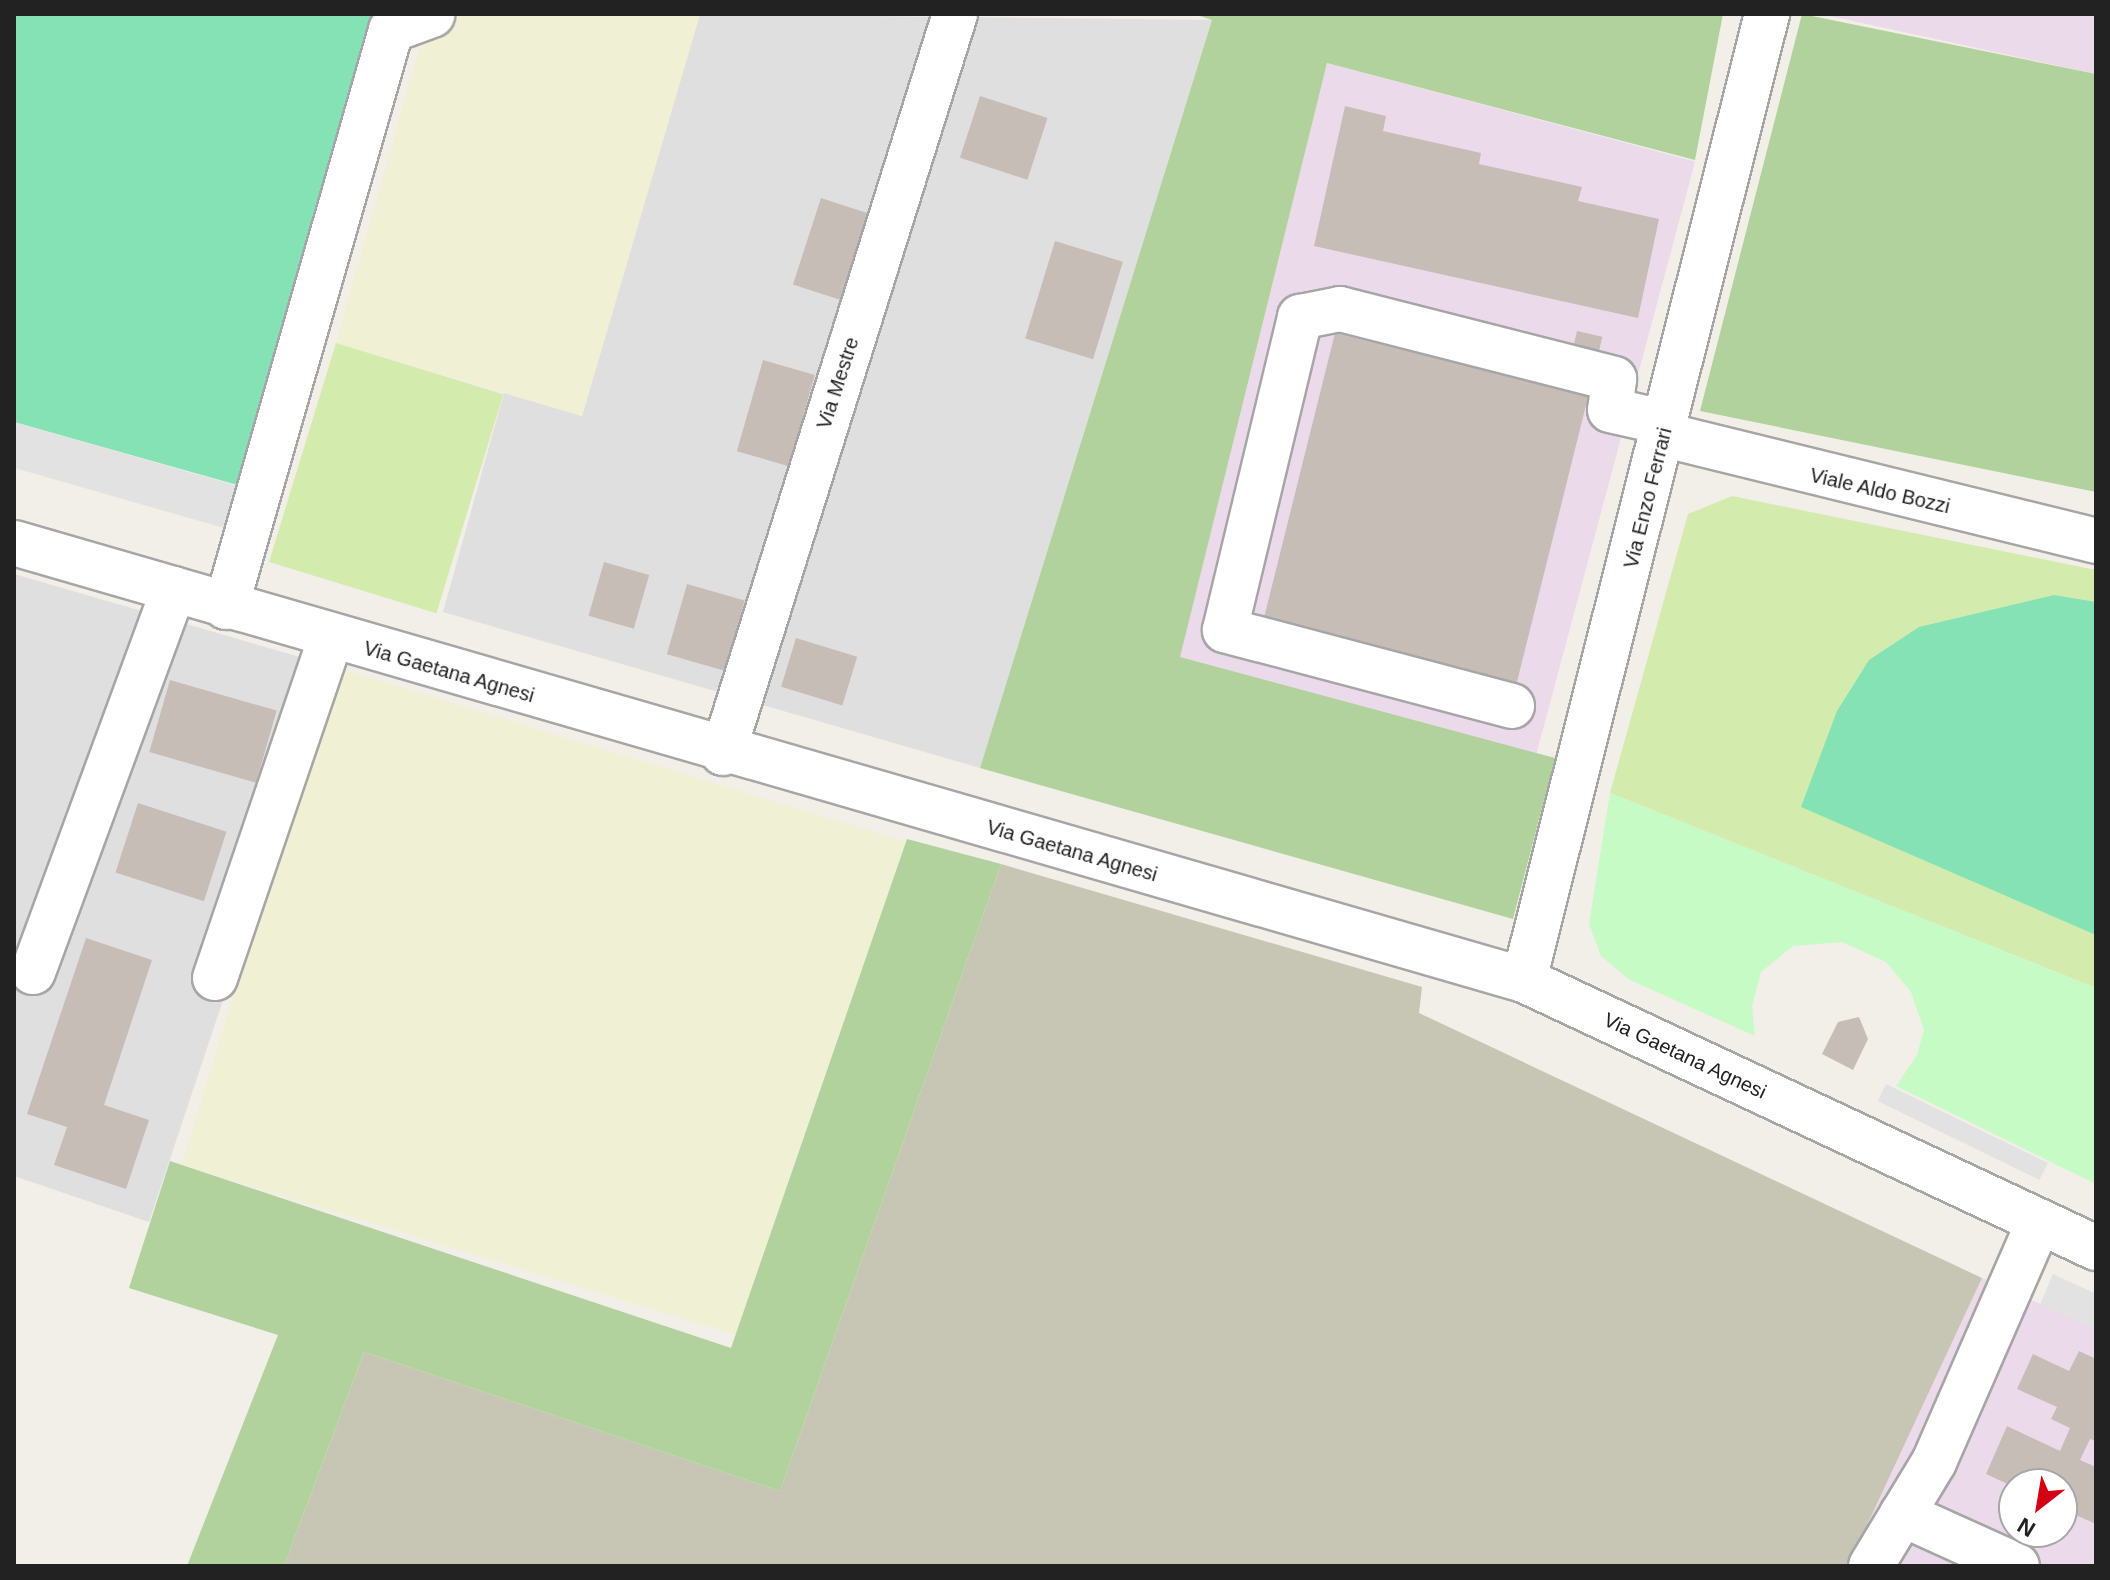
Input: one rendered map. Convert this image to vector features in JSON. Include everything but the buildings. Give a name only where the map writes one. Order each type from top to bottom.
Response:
[{"type":"street","name":"Via Mestre","points":[[723,753],[955,14]]},
{"type":"street","name":"Via Enzo Ferrari","points":[[1524,980],[1666,429],[1767,14]]},
{"type":"street","points":[[226,607],[391,30],[432,15]]},
{"type":"street","name":"Viale Aldo Bozzi","points":[[1512,706],[1225,630],[1300,317],[1340,309],[1614,379],[1610,410],[1666,429],[2096,541]]},
{"type":"street","name":"Via Gaetana Agnesi","points":[[17,553],[174,589],[723,753],[1524,980],[2096,1248]]},
{"type":"street","points":[[33,972],[174,589]]},
{"type":"street","points":[[215,978],[331,637]]},
{"type":"street","points":[[1871,1566],[1934,1462],[2039,1222]]},
{"type":"street","points":[[1902,1514],[2017,1566]]},
{"type":"shaded area","points":[[700,14],[1212,20],[980,768],[443,612],[504,393],[582,416]]},
{"type":"shaded area","points":[[1821,14],[2096,14],[2096,74]]},
{"type":"shaded area","points":[[1327,63],[1695,162],[1536,754],[1168,655]]},
{"type":"shaded area","points":[[14,422],[241,487],[229,529],[14,468]]},
{"type":"shaded area","points":[[14,574],[334,667],[149,1222],[14,1176]]},
{"type":"shaded area","points":[[1001,864],[1422,987],[1419,1013],[1982,1278],[1848,1566],[284,1566],[364,1352],[780,1491]]},
{"type":"shaded area","points":[[1886,1084],[2048,1163],[2039,1180],[1878,1101]]},
{"type":"shaded area","points":[[2053,1274],[2096,1294],[2096,1329],[2040,1305]]},
{"type":"shaded area","points":[[1982,1278],[2096,1329],[2096,1566],[1848,1566]]},
{"type":"green space","points":[[14,14],[375,14],[241,486],[14,422]]},
{"type":"green space","points":[[429,14],[700,14],[582,416],[336,343]]},
{"type":"green space","points":[[1194,14],[1723,14],[1695,160],[1327,63],[1180,657],[1555,758],[1513,919],[980,768],[1212,20]]},
{"type":"green space","points":[[1802,14],[2096,74],[2096,492],[1700,411]]},
{"type":"green space","points":[[336,343],[503,394],[436,613],[269,562]]},
{"type":"green space","points":[[1732,496],[2096,570],[2096,988],[1610,793],[1688,514]]},
{"type":"green space","points":[[2054,595],[2096,602],[2096,935],[1801,807],[1837,711],[1869,660],[1919,627]]},
{"type":"green space","points":[[334,667],[906,842],[754,1340],[182,1165]]},
{"type":"green space","points":[[1610,793],[2096,988],[2096,1184],[1896,1086],[1917,1055],[1924,1030],[1911,992],[1886,962],[1842,942],[1793,946],[1761,972],[1752,1006],[1755,1036],[1630,980],[1601,956],[1589,924]]},
{"type":"green space","points":[[907,839],[1001,864],[780,1491],[364,1352],[284,1566],[187,1566],[278,1335],[129,1288],[170,1161],[731,1348]]}]
